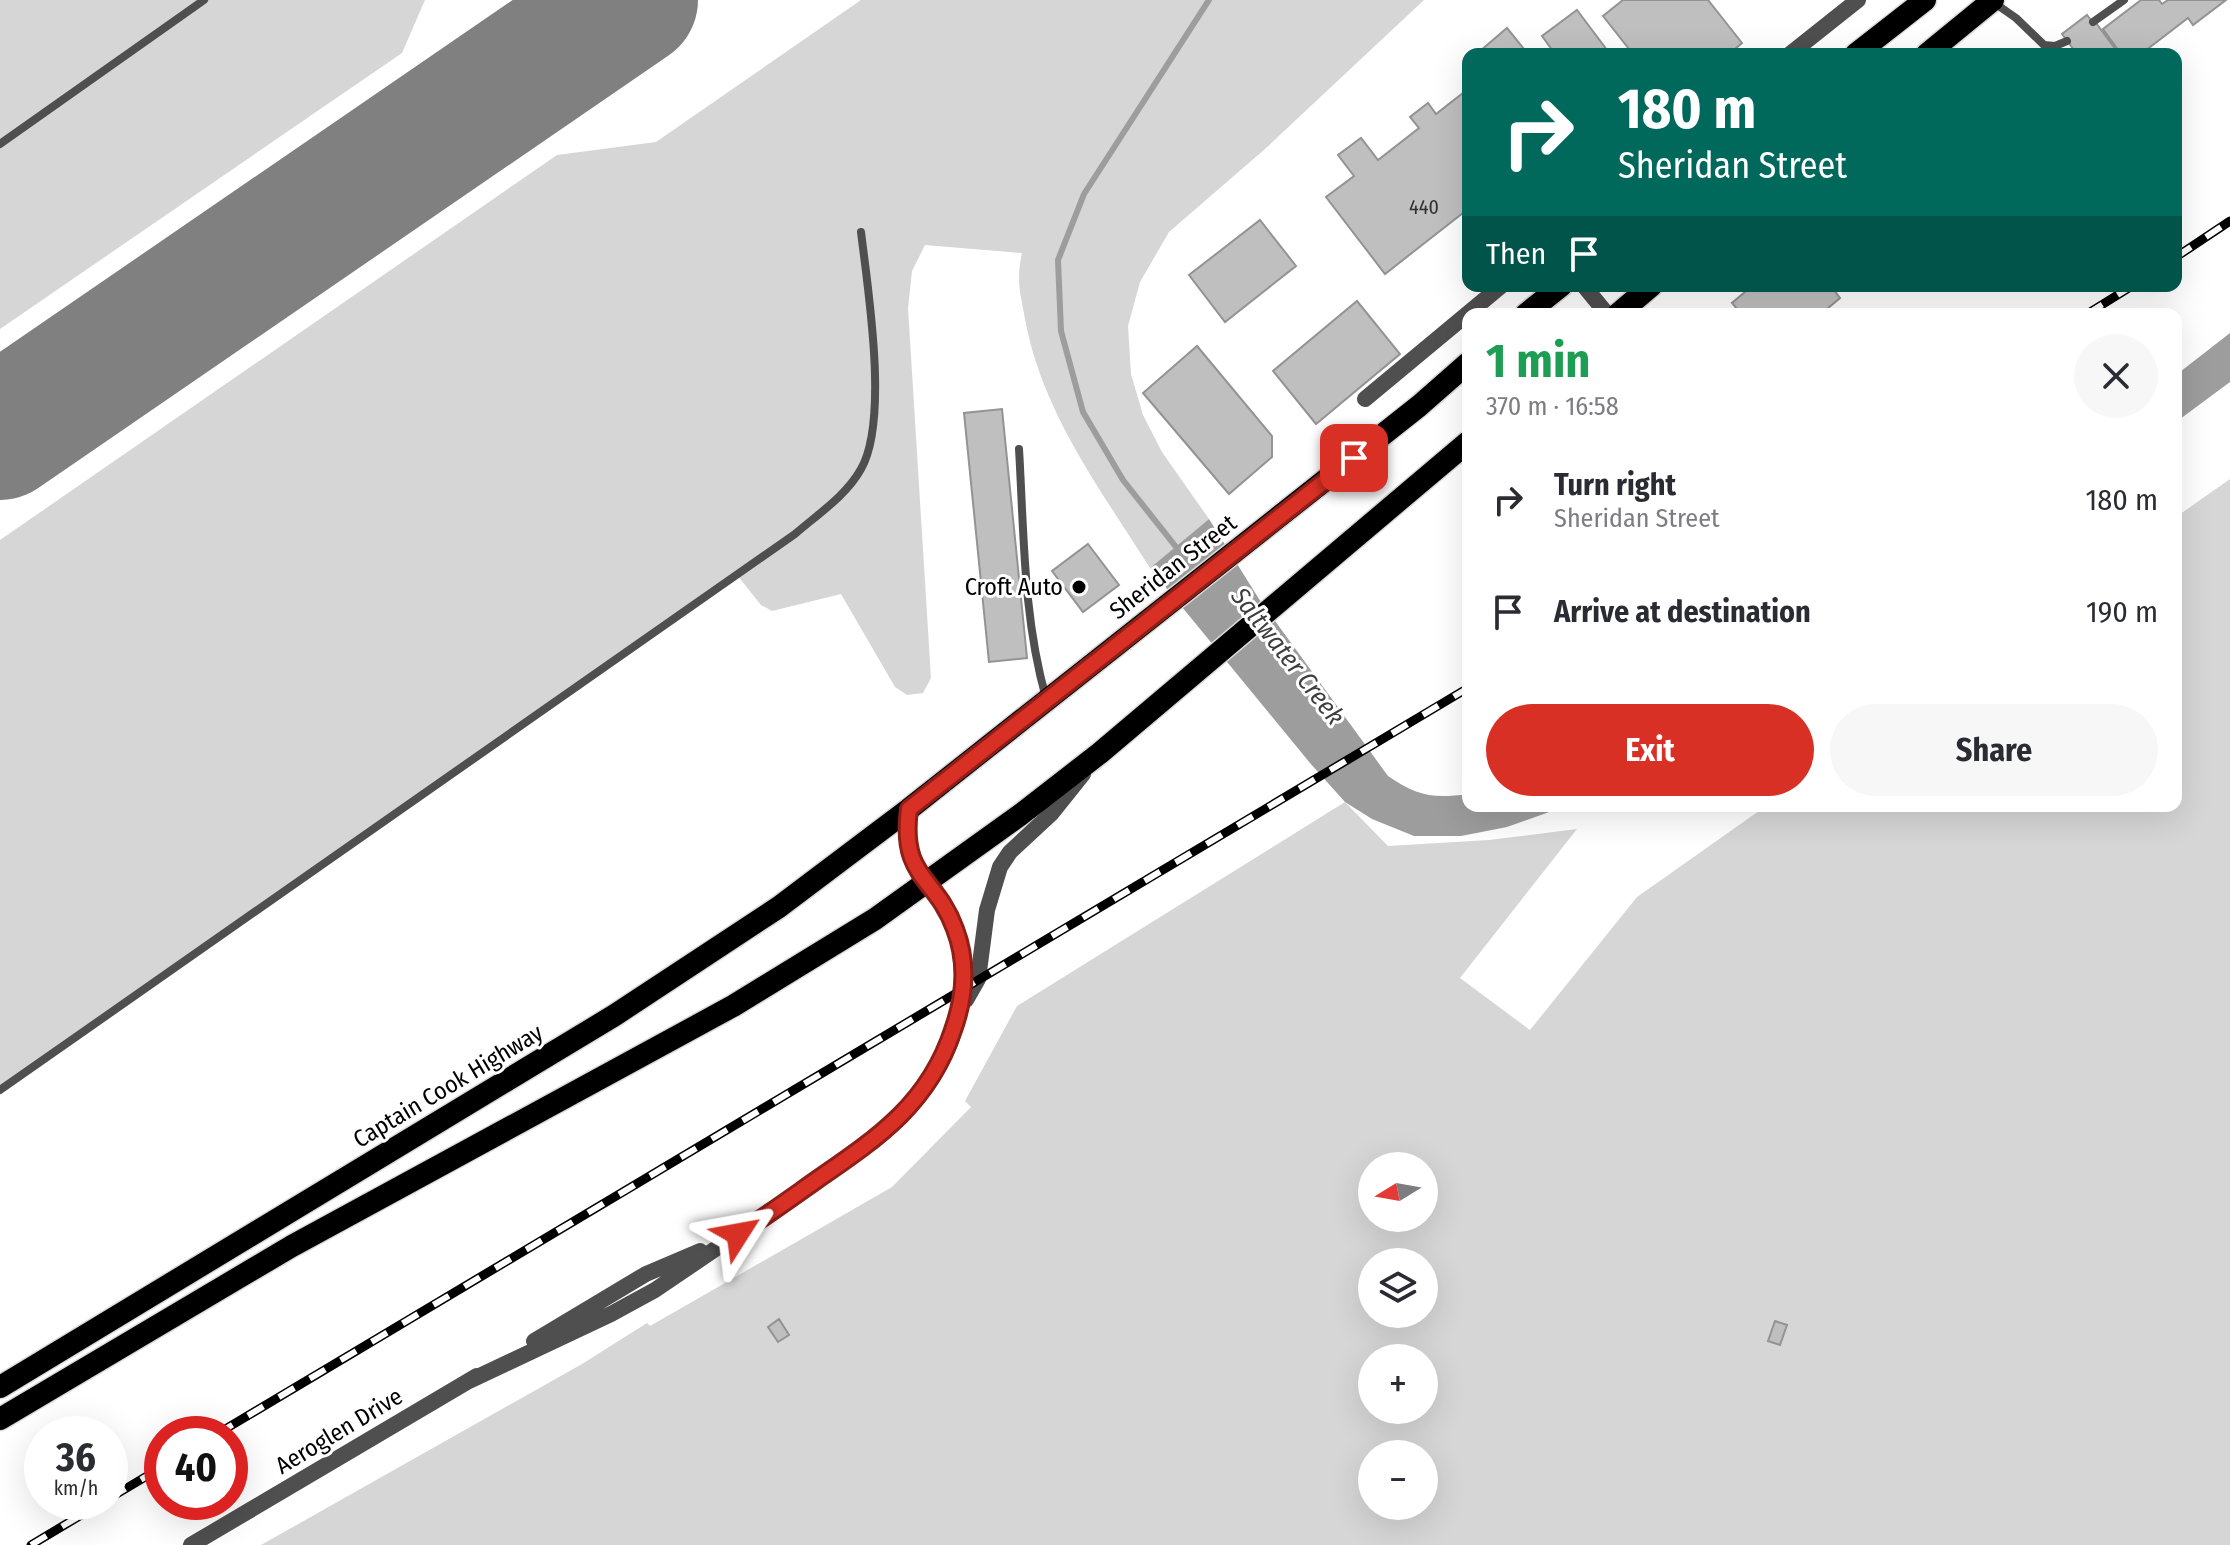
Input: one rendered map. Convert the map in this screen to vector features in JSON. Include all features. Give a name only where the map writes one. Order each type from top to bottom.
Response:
[{"type":"highway","points":[[1864,48],[1925,0]]},
{"type":"highway","points":[[1934,48],[1992,1]]},
{"type":"highway","points":[[1534,308],[1554,292]]},
{"type":"highway","points":[[1625,308],[1644,292]]},
{"type":"highway","name":"Sheridan Street","points":[[909,809],[1419,406],[1462,368]]},
{"type":"highway","points":[[0,1419],[292,1246],[733,1006],[875,919],[1100,753],[1462,447]]},
{"type":"highway","name":"Captain Cook Highway","points":[[0,1387],[639,1000],[779,907],[909,809]]},
{"type":"street","points":[[1798,48],[1858,0]]},
{"type":"street","points":[[1475,308],[1494,292]]},
{"type":"street","points":[[1589,292],[1602,308]]},
{"type":"street","points":[[1365,399],[1462,318]]},
{"type":"street","name":"Aeroglen Drive","points":[[960,1012],[978,979],[987,910],[1000,867],[1010,852],[1051,814],[1100,753]]},
{"type":"street","name":"Aeroglen Drive","points":[[191,1545],[635,1280],[738,1234],[871,1143],[896,1122],[931,1080],[947,1050],[965,986],[956,932],[947,912],[916,870],[907,843],[909,809]]},
{"type":"lane","points":[[0,144],[204,0]]},
{"type":"lane","points":[[2093,22],[2124,0]]},
{"type":"lane","points":[[1992,1],[2016,18],[2044,45],[2055,46],[2067,41]]},
{"type":"lane","points":[[0,1090],[795,534],[845,491],[862,468],[875,432],[871,311],[861,232]]},
{"type":"lane","points":[[1019,449],[1030,622],[1036,663],[1047,700]]},
{"type":"shaded area","points":[[0,0],[425,0],[402,53],[0,329]]},
{"type":"shaded area","points":[[861,0],[1424,0],[1265,149],[1169,232],[1140,282],[1128,326],[1131,374],[1143,415],[1162,452],[1209,519],[1150,568],[1075,449],[1045,386],[1033,353],[1020,293],[1022,253],[925,245],[912,271],[908,308],[931,678],[923,693],[907,695],[895,687],[841,594],[772,611],[761,605],[737,575],[0,1090],[0,540],[557,155],[656,142]]},
{"type":"shaded area","points":[[2230,479],[2230,1545],[261,1545],[582,1364],[647,1323],[650,1326],[892,1187],[971,1107],[965,1101],[1017,1006],[1345,802],[1388,846],[1489,840],[1577,829],[1460,978],[1530,1030],[1637,897],[1757,812],[2182,812],[2182,513]]},
{"type":"water","points":[[2230,333],[2230,382],[2182,418],[2182,370]]},
{"type":"water","points":[[1209,519],[1259,599],[1388,776],[1426,794],[1462,795],[1462,812],[1549,812],[1507,827],[1461,836],[1414,836],[1372,819],[1345,802],[1310,763],[1150,568]]},
{"type":"building","points":[[1623,0],[1708,0],[1742,43],[1736,48],[1628,48],[1603,16]]},
{"type":"building","points":[[2141,0],[2159,0],[2162,4],[2168,0],[2226,0],[2193,25],[2188,18],[2149,48],[2117,48],[2103,29]]},
{"type":"building","points":[[1577,10],[1606,48],[1551,48],[1542,36]]},
{"type":"building","points":[[2087,15],[2115,48],[2072,48],[2062,34]]},
{"type":"building","points":[[1507,28],[1523,48],[1484,48]]},
{"type":"building","points":[[1462,94],[1462,214],[1385,274],[1326,197],[1354,176],[1338,155],[1361,138],[1378,160],[1419,128],[1410,117],[1428,103],[1436,114]]},
{"type":"building","points":[[1260,220],[1296,266],[1225,322],[1189,275]]},
{"type":"building","points":[[1745,292],[1836,292],[1840,298],[1828,308],[1736,308],[1732,303]]},
{"type":"building","points":[[1357,301],[1400,354],[1316,424],[1273,371]]},
{"type":"building","points":[[1197,346],[1272,436],[1272,457],[1229,494],[1143,393]]},
{"type":"building","points":[[1002,409],[1027,658],[989,662],[964,413]]},
{"type":"building","points":[[1088,544],[1119,585],[1083,612],[1052,571]]},
{"type":"building","points":[[779,1319],[789,1335],[778,1342],[768,1327]]},
{"type":"building","points":[[1775,1321],[1787,1325],[1780,1345],[1768,1341]]},
{"type":"waterway","name":"Saltwater Creek","points":[[1180,552],[1123,480],[1083,412],[1061,331],[1058,260],[1084,194],[1209,0]]},
{"type":"runway","points":[[0,433],[631,0]]},
{"type":"railway","points":[[2182,253],[2230,221]]},
{"type":"railway","points":[[2097,308],[2122,292]]},
{"type":"railway","points":[[247,1416],[1462,692]]},
{"type":"railway","points":[[128,1487],[144,1478]]},
{"type":"railway","points":[[31,1545],[73,1520]]},
{"type":"place","name":"Croft Auto","points":[[1079,587]]},
{"type":"route","points":[[738,1234],[871,1143],[896,1122],[931,1080],[947,1050],[965,986],[959,944],[947,912],[916,870],[911,858],[907,843],[909,809],[1354,458]]}]
